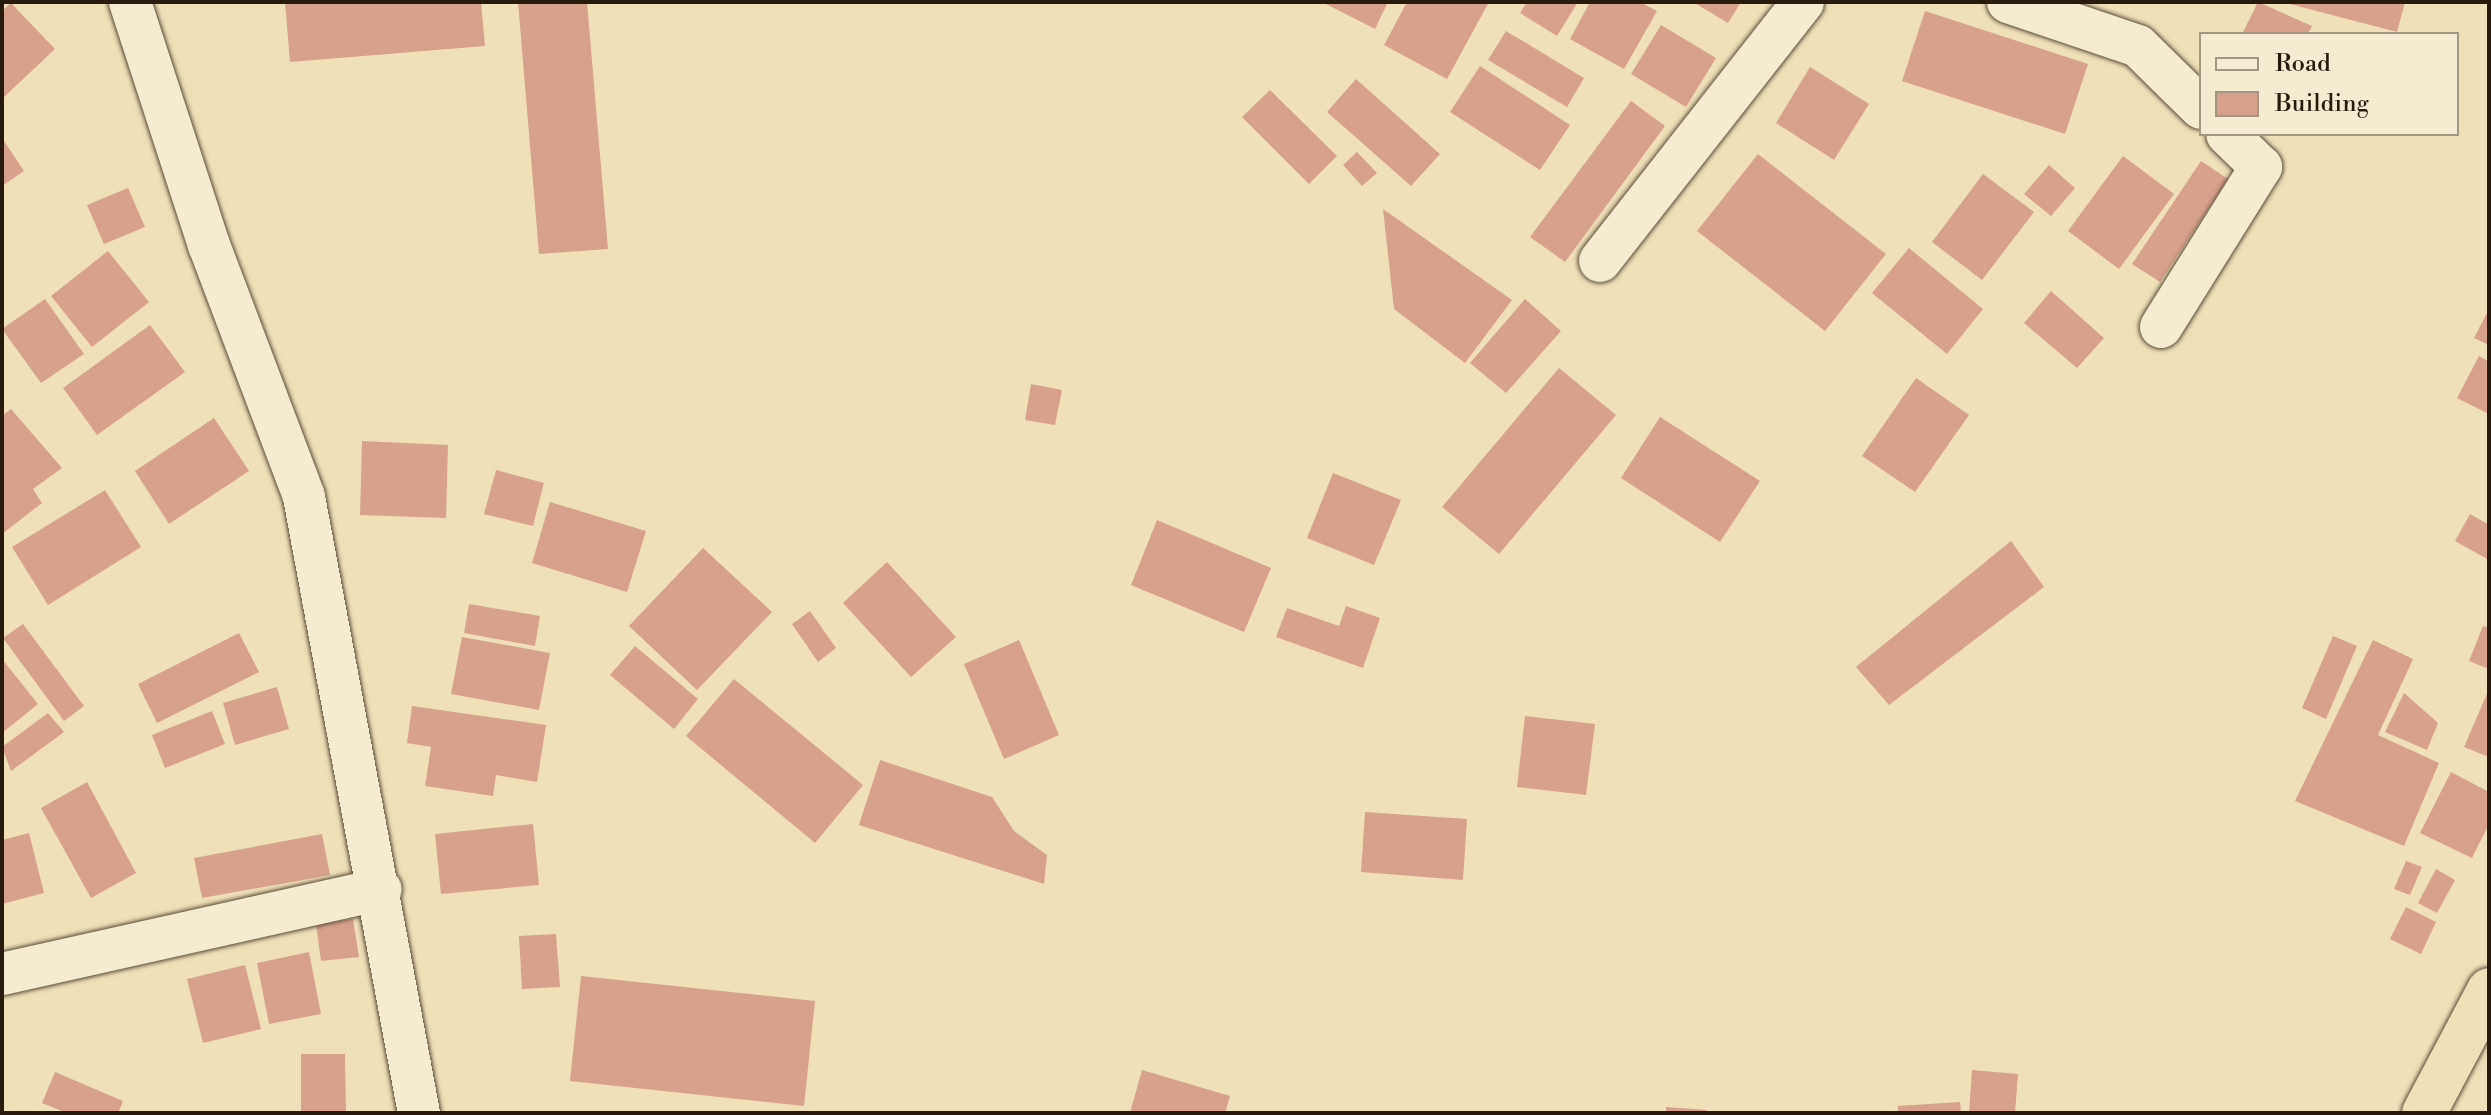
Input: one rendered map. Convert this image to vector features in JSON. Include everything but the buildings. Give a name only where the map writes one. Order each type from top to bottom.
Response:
[{"type":"highway","points":[[2424,1113],[2489,990]]},
{"type":"street","points":[[130,2],[209,245],[304,497],[381,889],[419,1113]]},
{"type":"street","points":[[1600,261],[1803,2]]},
{"type":"street","points":[[2008,2],[2138,46],[2199,106]]},
{"type":"street","points":[[2161,327],[2261,167],[2229,136]]},
{"type":"street","points":[[2,974],[381,889]]}]
